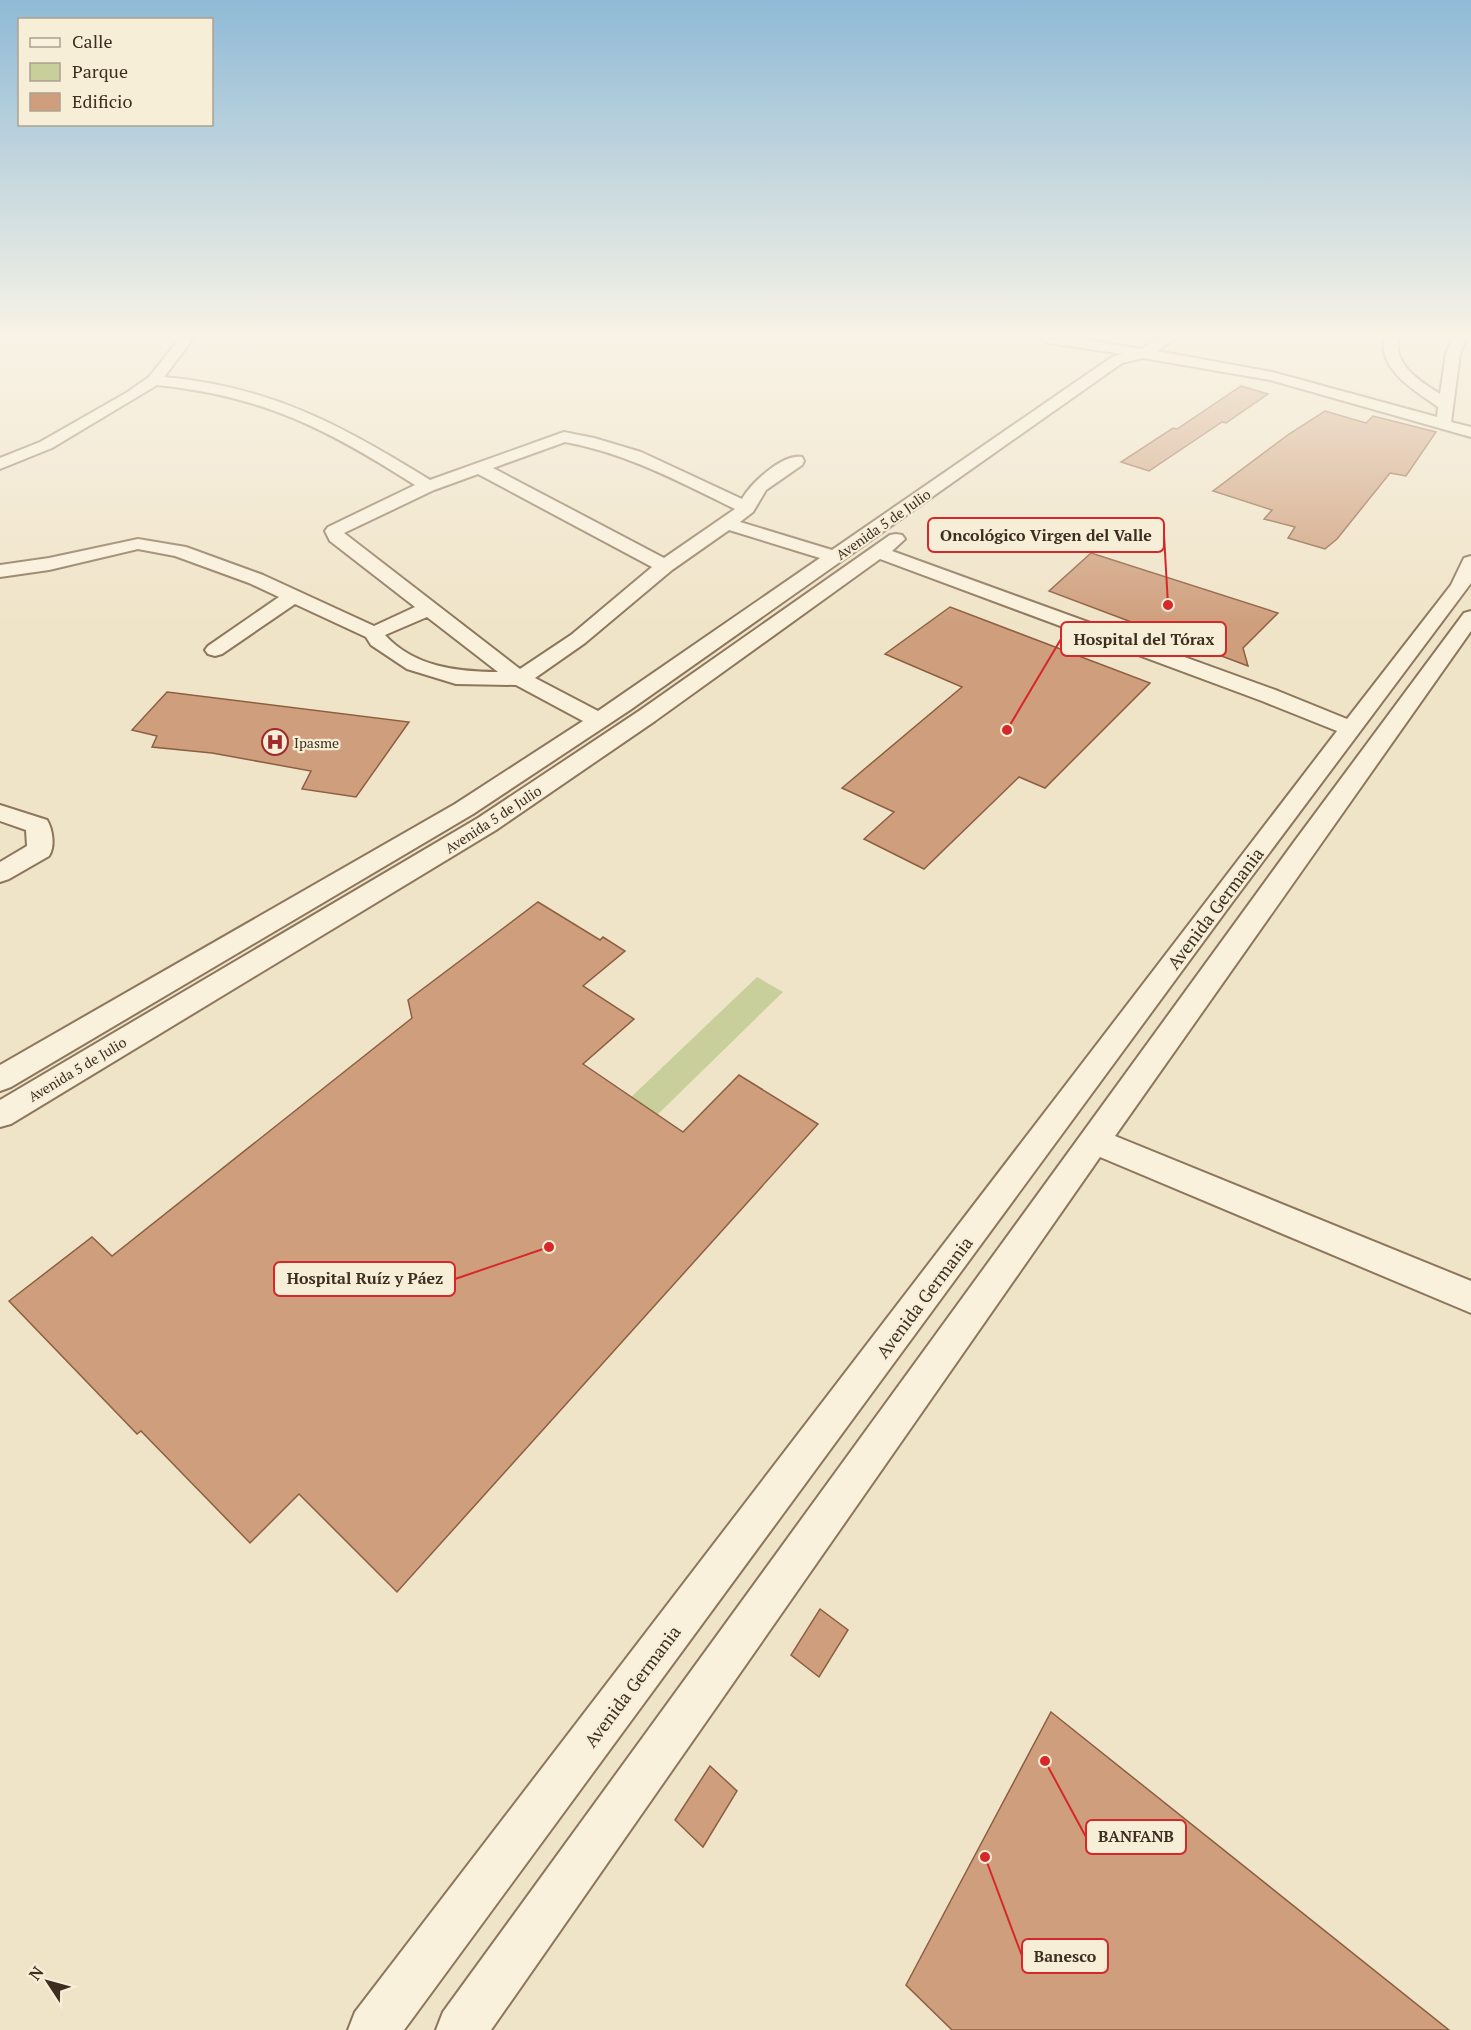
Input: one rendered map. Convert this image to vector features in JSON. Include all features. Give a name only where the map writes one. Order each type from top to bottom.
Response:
[{"type":"street","points":[[0,464],[46,445],[66,434]]},
{"type":"street","points":[[341,434],[428,486]]},
{"type":"street","name":"Avenida 5 de Julio","points":[[0,1079],[431,829],[599,720],[1012,434]]},
{"type":"street","name":"Avenida 5 de Julio","points":[[0,1115],[487,824],[647,717],[1042,434]]},
{"type":"street","points":[[599,720],[519,679],[336,537],[334,531],[428,486],[564,436],[586,440],[652,464],[747,508]]},
{"type":"street","points":[[0,571],[50,564],[138,544],[179,551],[256,579],[374,633],[378,641],[414,665],[456,678],[519,679],[578,639],[665,566],[727,524],[747,508],[749,496],[767,480],[795,461]]},
{"type":"street","points":[[480,468],[665,566]]},
{"type":"street","points":[[727,524],[836,557]]},
{"type":"street","points":[[878,552],[1270,696],[1351,729]]},
{"type":"street","name":"Avenida Germania","points":[[373,2030],[1460,586],[1471,562]]},
{"type":"street","points":[[215,650],[292,597]]},
{"type":"street","points":[[374,633],[428,609]]},
{"type":"street","points":[[460,2030],[1471,616]]},
{"type":"street","points":[[0,813],[38,826],[40,850],[0,873]]},
{"type":"street","points":[[1094,1141],[1471,1297]]},
{"type":"green space","points":[[757,977],[783,992],[653,1119],[627,1101]]},
{"type":"building","points":[[1164,434],[1205,434],[1149,471],[1121,462]]},
{"type":"building","points":[[1289,434],[1435,434],[1406,476],[1390,473],[1337,539],[1325,549],[1288,538],[1295,527],[1264,519],[1272,510],[1213,491]]},
{"type":"building","points":[[1091,553],[1278,613],[1243,648],[1248,666],[1049,591]]},
{"type":"building","points":[[950,607],[1150,683],[1045,788],[1019,777],[924,869],[864,839],[894,812],[842,788],[962,687],[885,654]]},
{"type":"building","name":"Ipasme","points":[[167,692],[409,722],[356,797],[302,789],[311,771],[212,753],[152,747],[157,736],[132,730]]},
{"type":"building","points":[[538,902],[600,940],[603,937],[625,951],[583,986],[634,1019],[583,1064],[683,1132],[739,1075],[818,1124],[397,1592],[299,1494],[250,1543],[141,1431],[137,1434],[9,1301],[92,1237],[112,1256],[412,1018],[408,1000]]},
{"type":"building","points":[[820,1609],[848,1630],[819,1677],[791,1655]]},
{"type":"building","points":[[1051,1712],[1449,2030],[952,2030],[906,1985]]},
{"type":"building","points":[[710,1766],[737,1791],[703,1847],[675,1820]]},
{"type":"place","name":"Oncológico Virgen del Valle","points":[[1168,605]]},
{"type":"place","name":"Hospital del Tórax","points":[[1007,730]]},
{"type":"place","name":"Ipasme","points":[[275,742]]},
{"type":"place","name":"Hospital Ruíz y Páez","points":[[549,1247]]},
{"type":"place","name":"BANFANB","points":[[1045,1761]]},
{"type":"place","name":"Banesco","points":[[985,1857]]}]
